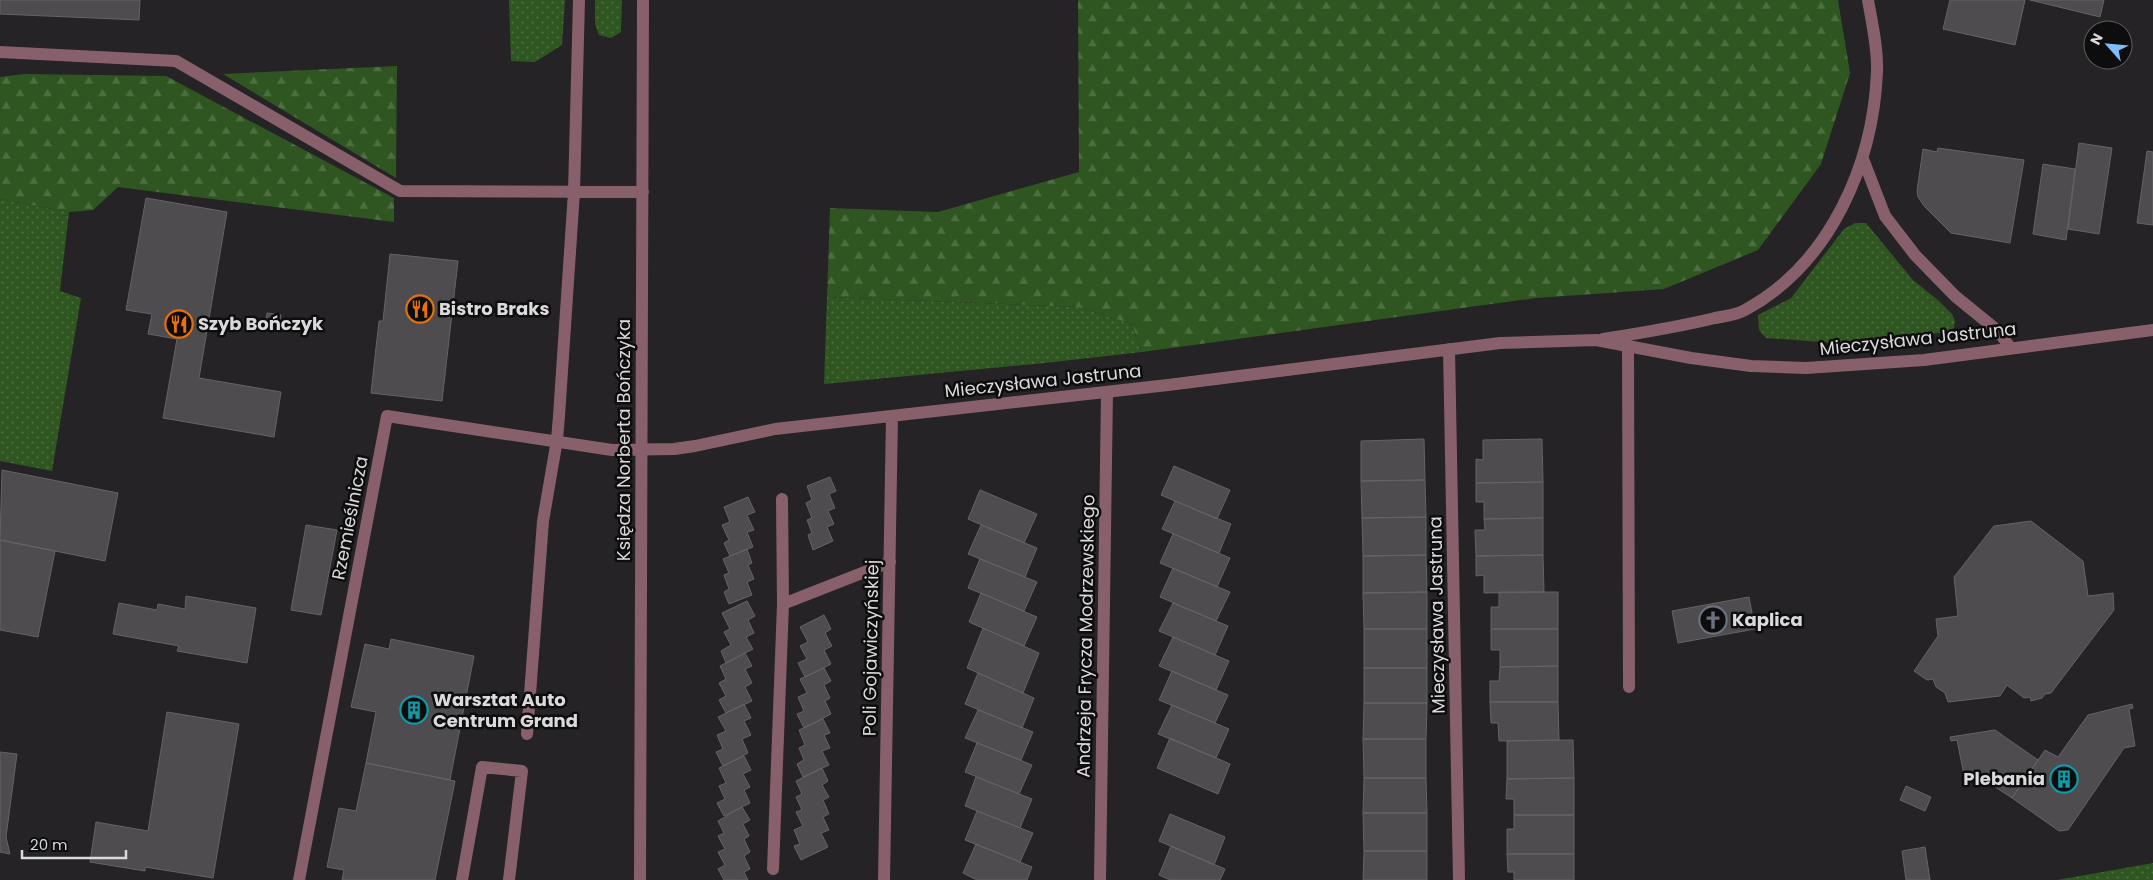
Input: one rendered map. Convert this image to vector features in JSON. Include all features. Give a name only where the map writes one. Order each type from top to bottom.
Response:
[{"type":"street","points":[[527,734],[543,521],[557,440],[574,192],[579,0]]},
{"type":"street","name":"Księdza Norberta Bończyka","points":[[640,880],[643,0]]},
{"type":"street","points":[[1596,340],[1685,325],[1744,311],[1792,278],[1833,226],[1863,159],[1873,116],[1877,70],[1868,0]]},
{"type":"street","points":[[0,52],[176,61],[400,190],[642,192]]},
{"type":"street","points":[[1863,159],[1885,216],[1915,255],[1956,296],[1998,330],[2010,347]]},
{"type":"street","name":"Mieczysława Jastruna","points":[[642,450],[695,446],[774,429],[1107,392],[1500,343],[1596,340],[1751,366],[1806,368],[1924,360],[2010,347],[2153,330]]},
{"type":"street","points":[[1628,346],[1629,688]]},
{"type":"street","name":"Mieczysława Jastruna","points":[[1449,349],[1459,880]]},
{"type":"street","name":"Andrzeja Frycza Modrzewskiego","points":[[1100,880],[1107,392]]},
{"type":"street","name":"Rzemieślnicza","points":[[299,880],[387,416],[557,440],[612,450],[642,450]]},
{"type":"street","name":"Poli Gojawiczyńskiej","points":[[884,880],[892,416]]},
{"type":"street","points":[[773,869],[783,604],[782,499]]},
{"type":"street","points":[[783,604],[890,562]]},
{"type":"street","points":[[462,880],[482,767],[522,771],[509,880]]},
{"type":"green space","points":[[509,0],[565,0],[562,45],[535,62],[511,61]]},
{"type":"green space","points":[[595,0],[622,0],[621,32],[611,38],[599,35],[595,24]]},
{"type":"green space","points":[[1078,0],[1838,0],[1850,73],[1821,164],[1758,250],[1664,289],[1536,298],[1142,352],[1132,324],[1078,307],[827,297],[830,208],[938,212],[1079,172]]},
{"type":"green space","points":[[397,66],[396,178],[223,74]]},
{"type":"green space","points":[[24,74],[166,76],[394,198],[394,222],[118,187],[93,210],[69,212],[0,199],[0,77]]},
{"type":"green space","points":[[0,199],[69,212],[60,291],[81,298],[52,471],[0,461]]},
{"type":"green space","points":[[1855,223],[1866,223],[1913,280],[1952,314],[1955,321],[1954,328],[1941,333],[1886,336],[1835,343],[1766,338],[1759,330],[1758,315],[1791,298],[1844,229]]},
{"type":"green space","points":[[827,297],[1078,307],[1132,324],[1142,352],[824,384]]},
{"type":"green space","points":[[2153,863],[2153,880],[2057,880]]},
{"type":"building","points":[[0,0],[140,0],[139,20],[0,14]]},
{"type":"building","points":[[1950,0],[2025,0],[2015,45],[1943,29]]},
{"type":"building","points":[[2030,0],[2104,0],[2100,17]]},
{"type":"building","points":[[2079,143],[2112,148],[2099,234],[2068,229]]},
{"type":"building","points":[[1938,148],[2024,160],[2010,243],[1951,233],[1924,206],[1918,197],[1917,191],[1923,149],[1937,152]]},
{"type":"building","points":[[2147,151],[2153,152],[2153,225],[2137,223]]},
{"type":"building","points":[[2043,164],[2075,169],[2066,240],[2033,234]]},
{"type":"building","name":"Szyb Bończyk","points":[[146,198],[227,212],[199,378],[281,392],[274,437],[163,418],[177,339],[148,334],[152,314],[126,310]]},
{"type":"building","points":[[390,254],[458,261],[442,401],[371,393],[379,321],[383,321]]},
{"type":"building","points":[[267,313],[281,315],[278,332],[264,330]]},
{"type":"building","points":[[1424,439],[1425,480],[1361,481],[1361,441]]},
{"type":"building","points":[[1542,439],[1543,482],[1476,483],[1476,459],[1483,460],[1483,440]]},
{"type":"building","points":[[1174,466],[1230,490],[1217,519],[1161,495]]},
{"type":"building","points":[[2,470],[118,493],[105,561],[0,540]]},
{"type":"building","points":[[830,477],[836,491],[829,494],[835,508],[828,511],[834,524],[827,527],[833,541],[813,550],[808,535],[812,533],[807,520],[812,518],[806,503],[812,500],[807,486]]},
{"type":"building","points":[[1425,480],[1426,517],[1362,518],[1361,481]]},
{"type":"building","points":[[1543,482],[1543,518],[1484,519],[1484,502],[1476,502],[1476,483]]},
{"type":"building","points":[[980,490],[1037,514],[1024,543],[968,519]]},
{"type":"building","points":[[748,497],[755,512],[747,515],[754,530],[747,532],[753,547],[730,556],[724,543],[729,540],[722,525],[730,522],[724,507]]},
{"type":"building","points":[[1175,501],[1231,524],[1219,553],[1162,529]]},
{"type":"building","points":[[1426,517],[1426,555],[1363,556],[1362,518]]},
{"type":"building","points":[[1543,518],[1543,555],[1476,556],[1475,530],[1485,530],[1484,519]]},
{"type":"building","points":[[2031,521],[2083,561],[2088,596],[2113,593],[2114,610],[2051,693],[2045,694],[2042,698],[2031,701],[2030,697],[2024,698],[2007,685],[2000,696],[1948,702],[1945,693],[1936,687],[1933,679],[1927,680],[1914,671],[1938,636],[1936,619],[1958,616],[1954,577],[1994,526]]},
{"type":"building","points":[[306,525],[337,530],[321,615],[291,610]]},
{"type":"building","points":[[981,525],[1037,548],[1025,577],[968,554]]},
{"type":"building","points":[[1173,534],[1230,558],[1217,587],[1160,563]]},
{"type":"building","points":[[0,540],[55,551],[38,637],[0,630]]},
{"type":"building","points":[[747,549],[752,563],[748,565],[754,579],[747,582],[752,595],[729,604],[724,592],[729,589],[724,575],[729,573],[723,559]]},
{"type":"building","points":[[1426,555],[1427,592],[1363,593],[1363,556]]},
{"type":"building","points":[[1543,555],[1544,592],[1484,593],[1484,575],[1476,576],[1476,556]]},
{"type":"building","points":[[980,559],[1037,582],[1024,611],[968,588]]},
{"type":"building","points":[[1173,568],[1230,592],[1216,621],[1160,597]]},
{"type":"building","points":[[1427,592],[1427,629],[1364,629],[1363,593]]},
{"type":"building","points":[[1499,592],[1558,592],[1558,629],[1491,629],[1491,607],[1499,607]]},
{"type":"building","points":[[981,593],[1037,617],[1024,646],[969,622]]},
{"type":"building","points":[[186,596],[256,608],[247,663],[177,651],[179,646],[113,634],[119,603],[157,610],[158,604],[185,609]]},
{"type":"building","name":"Kaplica","points":[[1749,597],[1755,629],[1678,643],[1672,611]]},
{"type":"building","points":[[747,601],[755,616],[748,620],[754,633],[746,637],[753,649],[726,663],[721,651],[731,645],[724,632],[730,629],[722,613]]},
{"type":"building","points":[[1173,603],[1228,626],[1215,655],[1159,631]]},
{"type":"building","points":[[824,615],[831,629],[825,633],[832,646],[824,650],[831,664],[805,677],[798,663],[807,659],[800,646],[808,642],[800,627]]},
{"type":"building","points":[[983,628],[1039,653],[1023,693],[967,668]]},
{"type":"building","points":[[1364,629],[1427,629],[1427,668],[1364,668]]},
{"type":"building","points":[[1491,629],[1558,629],[1558,666],[1500,667],[1500,650],[1491,650]]},
{"type":"building","points":[[1173,637],[1229,661],[1216,690],[1159,666]]},
{"type":"building","name":"Warsztat Auto Centrum Grand","points":[[391,639],[474,656],[450,780],[366,763],[376,712],[351,707],[365,644],[389,649]]},
{"type":"building","points":[[745,653],[752,666],[745,669],[752,683],[745,687],[752,701],[726,713],[719,700],[726,696],[719,683],[726,679],[720,666]]},
{"type":"building","points":[[1558,666],[1558,702],[1490,702],[1490,681],[1499,681],[1500,667]]},
{"type":"building","points":[[824,668],[831,681],[824,685],[830,698],[825,701],[831,714],[804,728],[797,714],[804,711],[798,697],[807,693],[800,679]]},
{"type":"building","points":[[1364,668],[1427,668],[1427,703],[1364,703]]},
{"type":"building","points":[[1172,671],[1228,695],[1215,723],[1159,700]]},
{"type":"building","points":[[978,673],[1034,698],[1022,728],[965,704]]},
{"type":"building","points":[[1490,702],[1558,702],[1559,740],[1499,741],[1498,723],[1491,723]]},
{"type":"building","points":[[1364,703],[1427,703],[1426,739],[1363,739]]},
{"type":"building","points":[[744,704],[751,718],[744,721],[751,735],[742,739],[748,753],[723,766],[716,752],[723,749],[717,735],[726,731],[718,717]]},
{"type":"building","name":"Plebania","points":[[2132,704],[2133,708],[2129,709],[2135,746],[2124,748],[2068,830],[2059,831],[2012,798],[2045,750],[2058,757],[2088,715]]},
{"type":"building","points":[[1172,705],[1229,729],[1216,758],[1158,734]]},
{"type":"building","points":[[978,710],[1033,732],[1021,760],[965,738]]},
{"type":"building","points":[[167,712],[239,724],[213,878],[145,867],[145,871],[90,862],[96,822],[148,831]]},
{"type":"building","points":[[823,719],[830,733],[824,735],[830,748],[822,751],[829,765],[803,777],[797,764],[804,760],[799,748],[805,745],[799,730]]},
{"type":"building","points":[[1995,730],[2038,760],[2012,798],[1977,775],[1964,775],[1957,740],[1951,741],[1950,737]]},
{"type":"building","points":[[1170,738],[1230,764],[1218,794],[1157,768]]},
{"type":"building","points":[[1363,739],[1426,739],[1426,778],[1364,778]]},
{"type":"building","points":[[1573,740],[1574,778],[1507,779],[1507,741]]},
{"type":"building","points":[[977,743],[1032,765],[1019,794],[965,772]]},
{"type":"building","points":[[0,752],[17,754],[6,837],[10,854],[0,852]]},
{"type":"building","points":[[744,756],[751,770],[743,774],[750,787],[744,790],[750,803],[724,816],[717,803],[725,799],[719,786],[726,783],[719,768]]},
{"type":"building","points":[[366,763],[455,781],[435,880],[342,880],[344,870],[327,867],[339,808],[356,811]]},
{"type":"building","points":[[822,768],[828,781],[822,785],[829,797],[823,800],[829,814],[823,817],[829,830],[821,833],[828,847],[801,860],[794,846],[800,844],[794,830],[803,826],[796,812],[802,810],[796,797],[802,794],[796,781]]},
{"type":"building","points":[[976,777],[1032,799],[1020,828],[965,806]]},
{"type":"building","points":[[1364,778],[1426,778],[1427,813],[1363,813]]},
{"type":"building","points":[[1574,778],[1574,815],[1514,815],[1514,799],[1506,799],[1507,779]]},
{"type":"building","points":[[1906,786],[1931,797],[1925,811],[1900,800]]},
{"type":"building","points":[[742,807],[750,820],[743,824],[749,836],[744,839],[750,852],[744,856],[750,869],[744,872],[748,880],[724,880],[718,869],[725,865],[718,852],[725,849],[718,836],[724,833],[718,821]]},
{"type":"building","points":[[977,811],[1033,833],[1020,862],[965,840]]},
{"type":"building","points":[[1363,813],[1427,813],[1427,851],[1364,851]]},
{"type":"building","points":[[1170,814],[1225,837],[1214,865],[1159,841]]},
{"type":"building","points":[[1514,815],[1574,815],[1574,854],[1507,854],[1507,829],[1514,829]]},
{"type":"building","points":[[976,844],[1032,867],[1027,880],[977,880],[963,873]]},
{"type":"building","points":[[1171,846],[1225,869],[1220,880],[1170,880],[1159,875]]},
{"type":"building","points":[[1925,847],[1930,880],[1906,880],[1902,851]]},
{"type":"building","points":[[1364,851],[1427,851],[1427,880],[1363,880]]},
{"type":"building","points":[[1507,854],[1574,854],[1574,880],[1514,880],[1514,872],[1508,872]]},
{"type":"place","name":"Bistro Braks","points":[[420,309]]},
{"type":"place","name":"Szyb Bończyk","points":[[179,324]]},
{"type":"place","name":"Kaplica","points":[[1713,620]]},
{"type":"place","name":"Warsztat Auto Centrum Grand","points":[[414,710]]},
{"type":"place","name":"Plebania","points":[[2064,779]]}]
